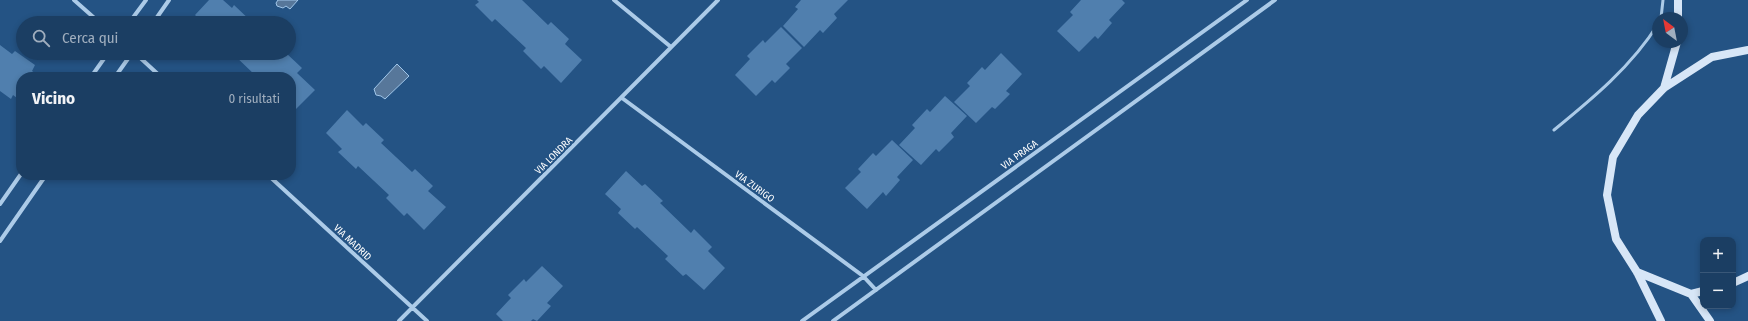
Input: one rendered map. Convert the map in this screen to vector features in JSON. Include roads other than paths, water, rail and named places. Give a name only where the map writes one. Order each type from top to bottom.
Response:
[{"type":"main road","points":[[1678,0],[1678,12]]},
{"type":"main road","points":[[1664,88],[1675,48]]},
{"type":"main road","points":[[1660,321],[1636,272],[1616,239],[1607,195],[1613,157],[1638,115],[1664,88],[1712,57],[1748,50]]},
{"type":"main road","points":[[1636,272],[1691,294],[1710,321]]},
{"type":"main road","points":[[1736,282],[1748,276]]},
{"type":"main road","points":[[1691,294],[1700,292]]},
{"type":"street","points":[[74,0],[92,16]]},
{"type":"street","points":[[134,16],[146,0]]},
{"type":"street","points":[[158,16],[169,0]]},
{"type":"street","points":[[614,0],[671,46]]},
{"type":"street","name":"VIA LONDRA","points":[[399,321],[718,0]]},
{"type":"street","name":"VIA PRAGA","points":[[802,321],[1247,0]]},
{"type":"street","points":[[833,321],[1276,0]]},
{"type":"street","points":[[95,72],[103,60]]},
{"type":"street","points":[[119,72],[127,60]]},
{"type":"street","points":[[143,60],[156,72]]},
{"type":"street","name":"VIA ZURIGO","points":[[622,98],[863,276],[876,290]]},
{"type":"street","points":[[0,204],[17,180]]},
{"type":"street","points":[[0,241],[43,180]]},
{"type":"street","name":"VIA MADRID","points":[[273,180],[427,321]]},
{"type":"lane","points":[[1662,12],[1663,0]]},
{"type":"lane","points":[[1554,130],[1595,97],[1648,41],[1652,34]]},
{"type":"water","points":[[278,0],[298,0],[290,9],[286,6],[283,8],[277,6],[276,3]]},
{"type":"water","points":[[397,64],[409,76],[385,99],[376,95],[374,89]]}]
